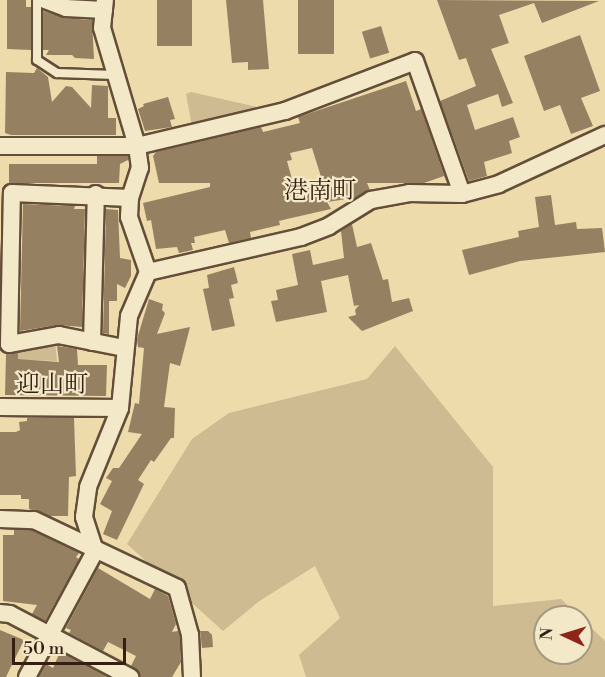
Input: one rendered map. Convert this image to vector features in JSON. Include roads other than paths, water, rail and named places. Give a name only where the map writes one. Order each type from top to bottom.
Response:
[{"type":"street","points":[[27,677],[95,551],[84,518],[88,487],[120,408],[124,348],[129,316],[148,272],[129,217],[130,198],[140,168],[137,146],[102,28],[104,5],[66,8],[45,0]]},
{"type":"street","points":[[0,146],[137,146],[285,111],[415,62],[462,194]]},
{"type":"street","points":[[148,272],[301,237],[329,226],[371,200],[409,192],[462,194],[499,184],[605,135]]},
{"type":"street","points":[[124,348],[59,335],[9,344],[12,193],[96,194],[130,198]]},
{"type":"street","points":[[92,342],[96,194]]},
{"type":"street","points":[[0,407],[120,408]]},
{"type":"street","points":[[0,519],[34,520],[177,588],[190,635],[192,677]]},
{"type":"street","points":[[0,613],[10,614],[48,636],[130,677]]},
{"type":"lane","points":[[37,0],[37,60],[57,73],[115,75]]},
{"type":"district","name":"港南町","points":[[320,192]]},
{"type":"district","name":"迎山町","points":[[52,386]]}]
